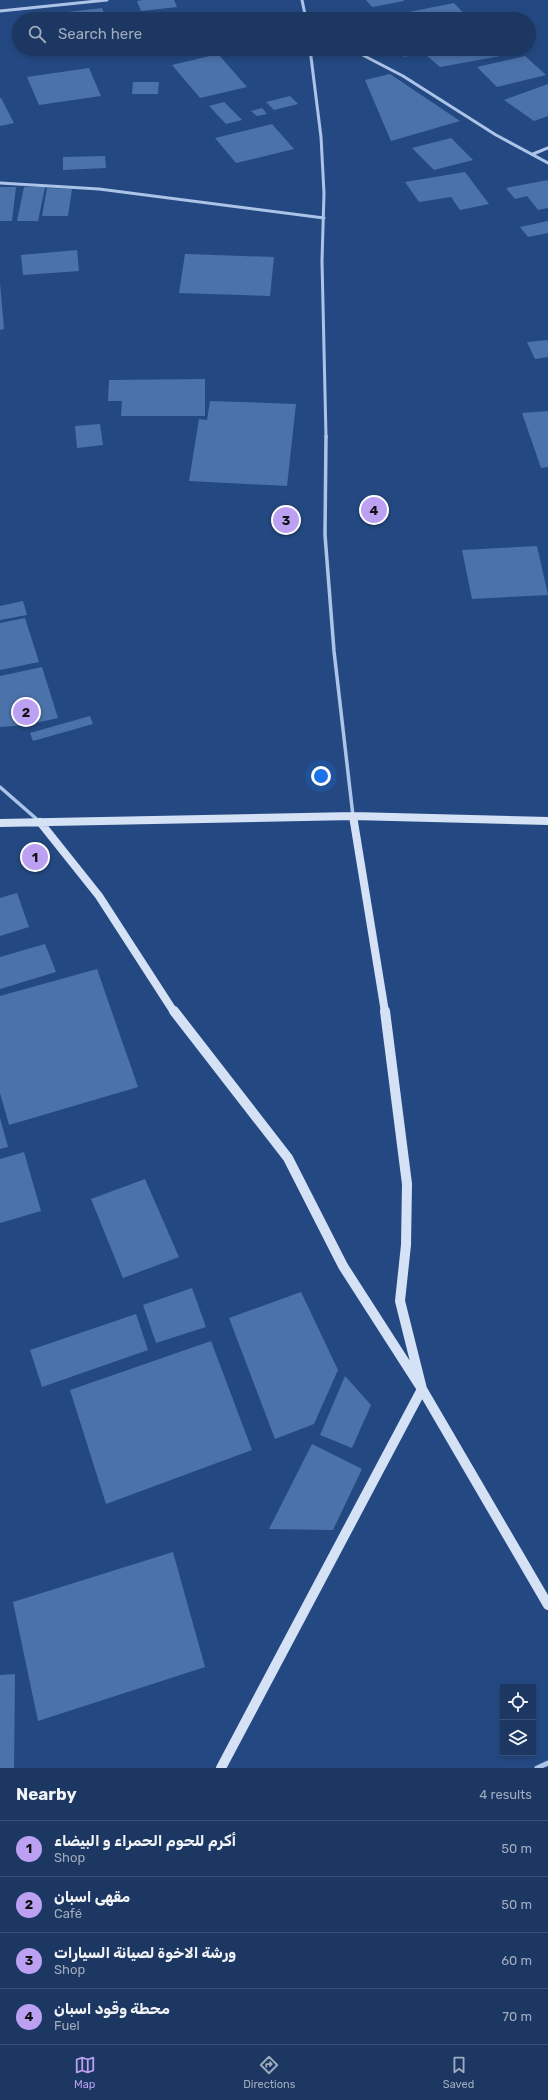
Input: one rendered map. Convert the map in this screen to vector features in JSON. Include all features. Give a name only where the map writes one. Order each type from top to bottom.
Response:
[{"type":"street","points":[[0,11],[107,0]]},
{"type":"street","points":[[302,0],[305,12]]},
{"type":"street","points":[[220,1768],[422,1389],[400,1301],[406,1245],[407,1184],[386,1019],[353,816],[334,651],[325,535],[326,444],[322,261],[324,218],[321,137],[311,56]]},
{"type":"street","points":[[364,56],[403,76],[496,135],[548,163]]},
{"type":"street","points":[[533,154],[548,148]]},
{"type":"street","points":[[0,183],[99,189],[324,218]]},
{"type":"street","points":[[0,787],[40,822],[99,896],[176,1014],[288,1158],[343,1266],[422,1389],[548,1605]]},
{"type":"street","points":[[0,823],[353,816],[548,821]]},
{"type":"street","points":[[537,1768],[548,1762]]},
{"type":"building","points":[[174,0],[177,7],[141,11],[137,1]]},
{"type":"building","points":[[366,0],[404,0],[404,1],[372,7]]},
{"type":"building","points":[[454,3],[462,12],[409,12]]},
{"type":"building","points":[[102,8],[103,12],[68,12]]},
{"type":"building","points":[[210,56],[220,56],[247,87],[200,98],[172,65]]},
{"type":"building","points":[[427,56],[500,56],[440,67]]},
{"type":"building","points":[[525,56],[546,75],[497,87],[477,67]]},
{"type":"building","points":[[89,68],[101,96],[39,105],[27,77]]},
{"type":"building","points":[[390,74],[460,121],[391,141],[365,80]]},
{"type":"building","points":[[133,82],[159,82],[158,94],[132,94]]},
{"type":"building","points":[[548,84],[548,116],[534,121],[504,100]]},
{"type":"building","points":[[290,96],[298,104],[274,110],[266,102]]},
{"type":"building","points":[[1,98],[14,123],[0,126]]},
{"type":"building","points":[[224,102],[242,120],[226,124],[209,106]]},
{"type":"building","points":[[262,108],[267,114],[257,116],[251,111]]},
{"type":"building","points":[[272,124],[294,149],[236,163],[215,138]]},
{"type":"building","points":[[451,138],[473,160],[434,170],[412,148]]},
{"type":"building","points":[[105,156],[106,168],[63,170],[63,157]]},
{"type":"building","points":[[465,172],[489,204],[460,210],[451,197],[419,202],[405,182]]},
{"type":"building","points":[[548,180],[548,208],[538,210],[527,196],[515,199],[506,188]]},
{"type":"building","points":[[0,187],[16,187],[12,221],[0,221]]},
{"type":"building","points":[[24,187],[45,187],[38,221],[17,221]]},
{"type":"building","points":[[47,188],[72,189],[68,216],[42,216]]},
{"type":"building","points":[[548,221],[548,233],[528,237],[520,227]]},
{"type":"building","points":[[77,250],[79,271],[23,275],[21,255]]},
{"type":"building","points":[[185,254],[274,257],[270,296],[179,293]]},
{"type":"building","points":[[0,283],[4,329],[0,330]]},
{"type":"building","points":[[548,340],[548,357],[535,359],[527,342]]},
{"type":"building","points":[[205,379],[205,416],[121,416],[122,401],[108,401],[109,380]]},
{"type":"building","points":[[210,401],[296,404],[287,486],[189,481],[199,419],[207,420]]},
{"type":"building","points":[[548,411],[548,467],[541,468],[522,413]]},
{"type":"building","points":[[100,424],[103,445],[77,448],[75,426]]},
{"type":"building","points":[[537,546],[548,595],[472,599],[462,550]]},
{"type":"building","points":[[23,601],[27,615],[0,620],[0,606]]},
{"type":"building","points":[[25,618],[39,662],[0,670],[0,623]]},
{"type":"building","points":[[42,667],[58,718],[26,725],[0,727],[0,676]]},
{"type":"building","points":[[90,716],[93,724],[33,741],[30,733]]},
{"type":"building","points":[[17,893],[29,927],[0,936],[0,898]]},
{"type":"building","points":[[45,944],[56,972],[0,989],[0,957]]},
{"type":"building","points":[[97,969],[138,1087],[9,1125],[0,1093],[0,996]]},
{"type":"building","points":[[0,1118],[8,1147],[0,1149]]},
{"type":"building","points":[[24,1152],[41,1211],[0,1223],[0,1159]]},
{"type":"building","points":[[145,1179],[179,1257],[123,1278],[91,1199]]},
{"type":"building","points":[[192,1288],[206,1327],[156,1343],[143,1305]]},
{"type":"building","points":[[301,1292],[338,1370],[314,1424],[275,1439],[229,1318]]},
{"type":"building","points":[[136,1314],[148,1350],[42,1387],[30,1350]]},
{"type":"building","points":[[211,1341],[252,1450],[106,1504],[70,1390]]},
{"type":"building","points":[[345,1376],[371,1405],[352,1448],[320,1435]]},
{"type":"building","points":[[312,1444],[362,1469],[333,1530],[269,1529]]},
{"type":"building","points":[[173,1552],[205,1667],[38,1721],[13,1602]]},
{"type":"building","points":[[15,1674],[14,1768],[0,1768],[0,1675]]},
{"type":"place","name":"محطة وقود اسبان","points":[[374,510]]},
{"type":"place","name":"ورشة الاخوة لصيانة السيارات","points":[[286,520]]},
{"type":"place","name":"مقهى اسبان","points":[[26,712]]},
{"type":"place","name":"أكرم للحوم الحمراء و البيضاء","points":[[35,857]]}]
